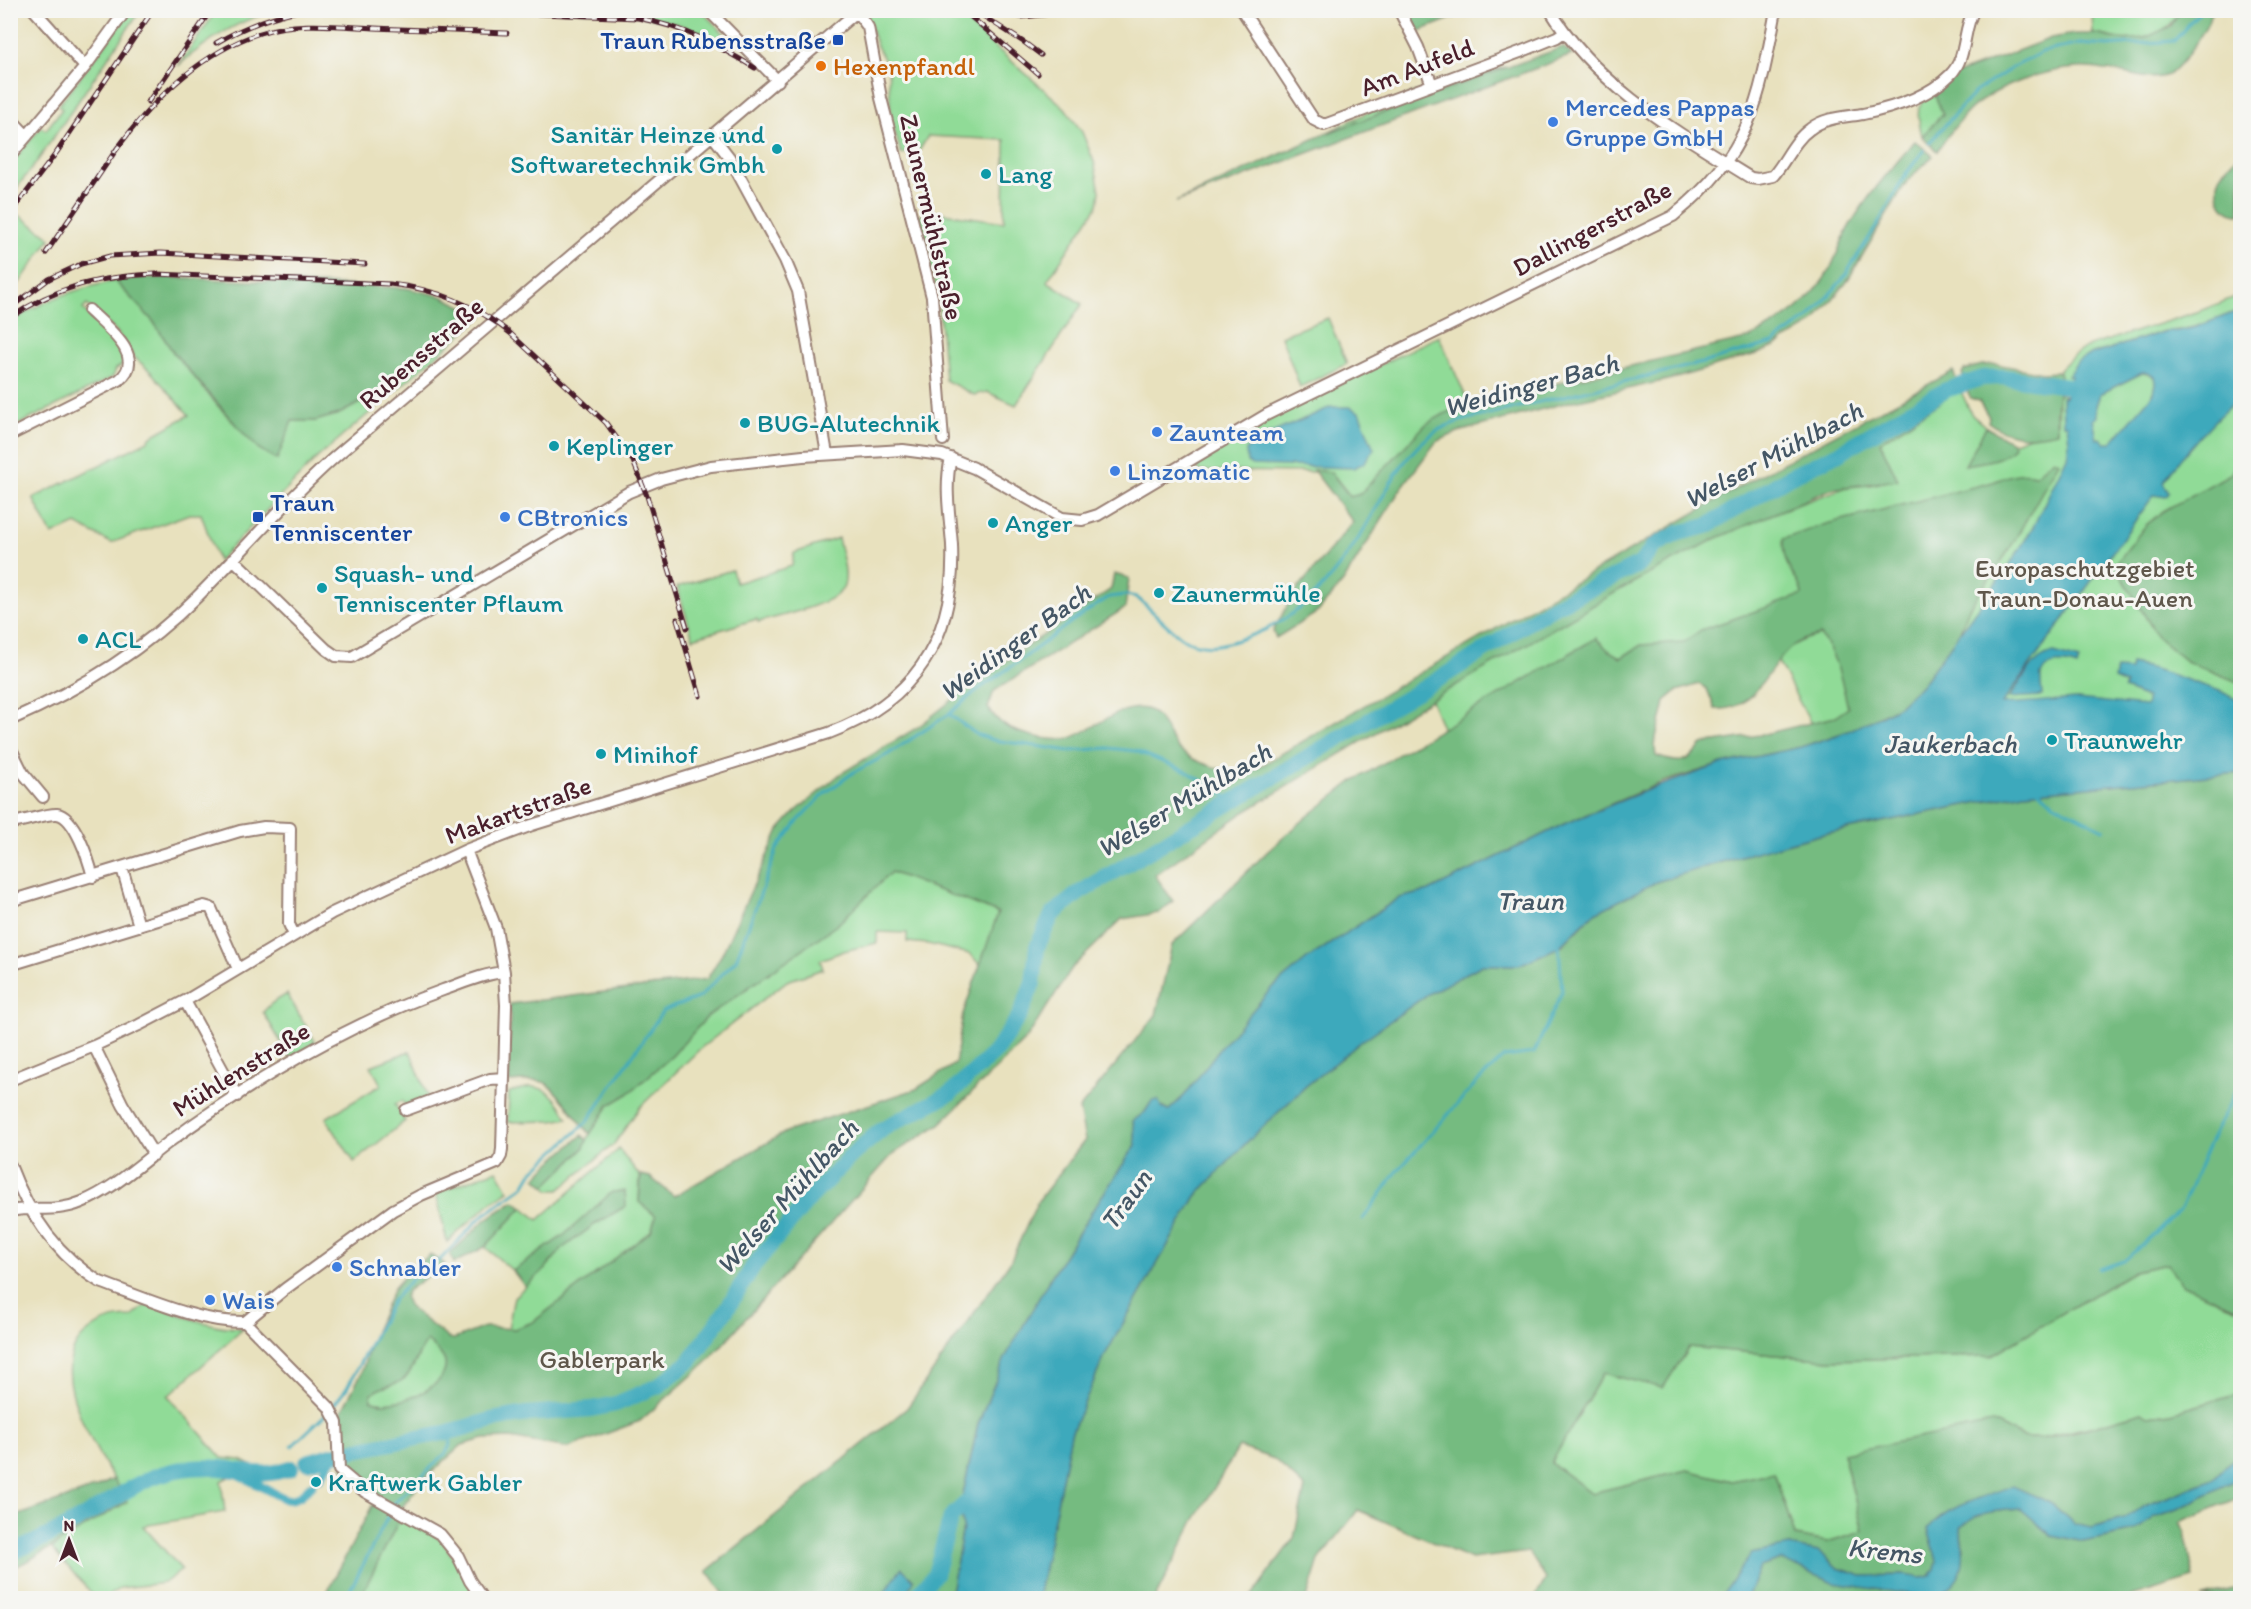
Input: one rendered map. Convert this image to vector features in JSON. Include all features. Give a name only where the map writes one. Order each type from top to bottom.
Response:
[{"type":"street","points":[[34,10],[85,68]]},
{"type":"street","points":[[10,156],[85,68],[126,10]]},
{"type":"street","points":[[708,10],[778,81]]},
{"type":"street","name":"Am Aufeld","points":[[1242,10],[1318,123],[1329,124],[1557,38],[1564,32]]},
{"type":"street","points":[[1399,10],[1418,47],[1432,85]]},
{"type":"street","points":[[1550,10],[1564,32],[1622,93],[1640,107],[1752,178],[1758,179],[1773,176],[1801,137],[1819,123],[1891,107],[1913,99],[1949,76],[1957,66],[1974,10]]},
{"type":"street","name":"Dallingerstraße","points":[[951,458],[974,468],[1062,518],[1082,520],[1098,515],[1266,415],[1320,387],[1656,226],[1689,203],[1727,161],[1740,140],[1755,108],[1776,10]]},
{"type":"street","name":"Rubensstraße","points":[[10,720],[67,693],[123,659],[176,616],[321,469],[778,81],[857,11]]},
{"type":"street","name":"Zaunermühlstraße","points":[[857,11],[868,27],[881,98],[932,297],[943,440]]},
{"type":"street","points":[[10,118],[27,136]]},
{"type":"street","points":[[712,135],[729,156],[795,284],[802,308],[827,454]]},
{"type":"street","points":[[10,435],[119,380],[130,368],[125,350],[117,337],[88,310]]},
{"type":"street","points":[[233,559],[326,649],[336,656],[352,657],[588,515],[643,485],[711,466],[827,454],[903,450],[951,458]]},
{"type":"street","name":"Makartstraße","points":[[10,1080],[94,1046],[184,1001],[294,935],[361,899],[466,850],[532,825],[829,733],[866,717],[904,689],[937,642],[948,606],[952,564],[947,481],[951,458]]},
{"type":"street","points":[[10,747],[23,773],[43,797]]},
{"type":"street","points":[[10,822],[22,822],[53,814],[66,818],[80,840],[93,877]]},
{"type":"street","points":[[10,902],[252,828],[290,828],[289,924],[294,935]]},
{"type":"street","points":[[10,1165],[20,1193],[29,1209],[66,1257],[100,1282],[203,1318],[223,1323],[245,1323],[285,1289],[393,1210],[421,1195],[497,1163],[502,1149],[506,1005],[504,972],[496,928],[466,850]]},
{"type":"street","points":[[122,868],[139,926]]},
{"type":"street","points":[[10,964],[208,906],[211,908],[238,969]]},
{"type":"street","name":"Mühlenstraße","points":[[10,1211],[55,1209],[83,1202],[108,1187],[237,1096],[319,1046],[388,1011],[487,974],[504,972]]},
{"type":"street","points":[[184,1001],[237,1096]]},
{"type":"street","points":[[94,1046],[123,1105],[154,1155]]},
{"type":"street","points":[[406,1110],[490,1079],[504,1078]]},
{"type":"street","points":[[245,1323],[326,1404],[337,1423],[338,1467],[342,1474],[393,1509],[430,1528],[446,1540],[458,1556],[482,1599]]},
{"type":"green space","points":[[217,10],[276,11],[236,25],[200,48],[178,66]]},
{"type":"green space","points":[[1406,10],[1473,10],[1417,32],[1406,11]]},
{"type":"green space","points":[[131,11],[140,11],[36,163],[11,195],[11,164],[41,127],[46,130],[62,109],[58,106]]},
{"type":"green space","points":[[564,11],[701,11],[724,33],[718,40],[661,19],[625,14]]},
{"type":"green space","points":[[873,11],[954,11],[1065,108],[1082,132],[1094,162],[1100,191],[1098,205],[1047,281],[1082,304],[1016,405],[987,392],[974,395],[945,380],[938,296],[918,216],[936,212],[1004,222],[1005,140],[928,136],[919,151],[901,154],[891,118],[888,67],[876,44],[867,16]]},
{"type":"green space","points":[[2092,11],[2180,11],[2170,25],[2163,30],[2147,37],[2130,40],[2093,34]]},
{"type":"green space","points":[[2180,11],[2213,11],[2186,57],[2165,76],[2150,78],[2085,68],[2051,72],[2022,80],[1982,100],[1962,118],[1937,151],[1922,136],[1943,114],[1933,91],[1957,74],[2051,38],[2074,34],[2096,34],[2122,40],[2145,38],[2171,26]]},
{"type":"green space","points":[[1563,47],[1572,55],[1176,202],[1322,135]]},
{"type":"green space","points":[[1506,67],[1322,135],[1436,85]]},
{"type":"green space","points":[[1933,91],[1943,114],[1922,136],[1918,111],[1923,101]]},
{"type":"green space","points":[[1915,141],[1933,156],[1907,181],[1846,283],[1812,324],[1766,351],[1676,378],[1565,403],[1458,432],[1436,442],[1400,490],[1343,582],[1318,612],[1276,638],[1273,631],[1295,592],[1353,522],[1313,470],[1331,472],[1350,497],[1360,494],[1426,424],[1446,413],[1469,404],[1750,338],[1763,331],[1786,317],[1816,290],[1831,267],[1857,214]]},
{"type":"green space","points":[[2240,154],[2240,214],[2233,213],[2224,206],[2218,194],[2218,188],[2221,175]]},
{"type":"green space","points":[[19,215],[51,238],[11,295],[11,224]]},
{"type":"green space","points":[[140,278],[406,288],[441,296],[483,316],[371,397],[339,414],[315,421],[292,421],[277,460],[259,449],[244,434],[173,352],[153,321],[115,281]]},
{"type":"green space","points":[[115,281],[153,321],[173,352],[219,407],[259,449],[292,421],[315,421],[339,414],[371,397],[483,316],[317,458],[218,561],[201,514],[189,514],[111,543],[76,524],[52,535],[33,498],[148,441],[150,437],[189,415],[151,372],[134,357],[117,332],[87,305],[83,309],[120,347],[124,362],[116,369],[113,377],[14,427],[10,421],[10,322],[61,296]]},
{"type":"green space","points":[[2240,295],[2240,310],[2194,327],[2165,331],[2090,355],[2069,380],[2059,383],[2059,370],[2086,347],[2197,312]]},
{"type":"green space","points":[[1328,318],[1347,364],[1300,387],[1281,336]]},
{"type":"green space","points":[[1439,336],[1469,404],[1446,413],[1361,494],[1351,497],[1331,472],[1200,471],[1194,464],[1268,419]]},
{"type":"green space","points":[[1996,364],[2042,373],[2058,372],[2060,375],[2056,411],[2057,432],[2021,436],[2004,432],[1988,422],[1989,417],[1979,401],[1970,398],[1962,373],[1964,370],[1982,365]]},
{"type":"green space","name":"Europaschutzgebiet Traun-Donau-Auen","points":[[2240,364],[2240,734],[1817,735],[1763,634],[1458,766],[1429,696],[1627,584],[1718,537],[1771,514],[1847,487],[1897,479],[1880,442],[1960,389],[1972,415],[1986,427],[1968,461],[2027,437],[2057,430],[2058,393],[2066,396],[2062,398],[2064,424],[2097,416],[2096,406],[2100,394],[2142,373],[2152,375],[2155,380],[2156,388],[2151,396]]},
{"type":"green space","name":"Gablerpark","points":[[1953,371],[1960,389],[1880,442],[1898,480],[1831,489],[1715,539],[1623,588],[1417,708],[1243,813],[1155,875],[1173,901],[1159,913],[1122,919],[1072,968],[1027,1038],[940,1124],[893,1154],[706,1363],[640,1421],[568,1448],[510,1438],[484,1439],[462,1445],[422,1481],[400,1510],[344,1473],[338,1418],[361,1374],[375,1331],[394,1288],[408,1272],[430,1255],[445,1264],[407,1291],[405,1298],[409,1307],[448,1338],[454,1339],[485,1327],[515,1329],[533,1322],[651,1231],[656,1216],[639,1202],[641,1175],[650,1177],[674,1196],[786,1132],[916,1089],[955,1064],[963,1014],[998,913],[891,872],[838,924],[708,1016],[672,1056],[628,1094],[609,1105],[590,1134],[560,1096],[547,1084],[535,1081],[509,1082],[510,1004],[707,979],[722,954],[779,830],[795,812],[840,774],[918,727],[976,681],[1111,589],[1114,574],[1129,578],[1125,608],[994,691],[988,708],[1001,723],[1010,729],[1049,739],[1070,738],[1126,710],[1146,709],[1156,715],[1174,743],[1184,753],[1209,766],[1245,775],[1744,484]],"holes":[[[427,1341],[440,1353],[445,1362],[444,1372],[439,1380],[417,1395],[404,1400],[380,1403],[371,1400],[371,1394],[375,1391],[405,1378]]]},
{"type":"green space","points":[[1986,427],[2012,442],[2014,446],[1999,458],[1965,465]]},
{"type":"green space","points":[[2240,437],[2240,683],[2186,661],[2158,638],[2115,565],[2146,525],[2163,511],[2232,473],[2235,460],[2232,446]]},
{"type":"green space","points":[[2054,459],[2059,462],[2009,550],[1969,608],[1959,634],[1923,683],[1899,706],[1854,729],[1801,747],[1722,764],[1663,782],[1564,824],[1429,891],[1399,898],[1307,959],[1271,989],[1185,1095],[1168,1111],[1152,1101],[1145,1112],[1133,1121],[1136,1145],[1048,1282],[1005,1358],[978,1424],[962,1499],[952,1517],[962,1515],[963,1528],[950,1598],[724,1598],[726,1597],[707,1571],[907,1408],[1010,1262],[1038,1201],[1085,1140],[1079,1109],[1156,1015],[1172,945],[1268,851],[1308,816],[1353,781],[1596,638],[1608,650],[1621,658],[1641,645],[1684,642],[1701,630],[1802,595],[1799,584],[1786,561],[1783,539],[1826,524],[2014,475],[2035,475]],"holes":[[[1820,635],[1838,670],[1848,708],[1835,717],[1760,735],[1702,744],[1692,756],[1682,761],[1656,756],[1657,735],[1665,701],[1677,691],[1699,684],[1707,689],[1715,709],[1730,708],[1751,696],[1784,654],[1794,645]]]},
{"type":"green space","points":[[838,538],[844,562],[844,586],[831,599],[806,609],[758,622],[757,619],[693,638],[677,587],[732,570],[736,583],[792,566],[794,553]]},
{"type":"green space","points":[[2240,773],[2240,1300],[2235,1308],[2183,1285],[2167,1264],[2134,1271],[1990,1356],[1830,1360],[1689,1347],[1663,1388],[1603,1373],[1551,1463],[1592,1493],[1687,1470],[1732,1481],[1774,1472],[1795,1536],[1827,1542],[1863,1531],[1843,1453],[1992,1423],[2026,1438],[2052,1436],[2142,1412],[2148,1416],[2171,1413],[2240,1394],[2240,1451],[2213,1479],[2145,1506],[2123,1519],[2092,1528],[2074,1524],[2051,1503],[1966,1503],[1928,1529],[1937,1561],[1930,1576],[1921,1578],[1905,1575],[1862,1576],[1838,1568],[1818,1552],[1789,1546],[1717,1598],[1535,1598],[1546,1579],[1529,1552],[1471,1559],[1358,1510],[1319,1560],[1307,1598],[1250,1598],[1294,1538],[1305,1488],[1274,1459],[1239,1447],[1194,1521],[1155,1598],[1038,1598],[1071,1434],[1105,1355],[1196,1196],[1247,1142],[1306,1086],[1362,1041],[1428,994],[1482,965],[1519,965],[1563,945],[1593,914],[1656,882],[1741,856],[1827,833],[2024,793]]},
{"type":"green space","points":[[891,872],[998,913],[981,966],[970,954],[928,944],[907,942],[907,933],[877,932],[877,943],[820,960],[823,969],[787,981],[701,1048],[640,1107],[614,1144],[559,1190],[550,1190],[545,1186],[583,1149],[609,1105],[628,1094],[672,1056],[708,1016],[838,924]]},
{"type":"green space","points":[[287,994],[316,1043],[290,1058],[263,1012]]},
{"type":"green space","points":[[410,1051],[428,1097],[405,1105],[402,1101],[395,1104],[405,1121],[354,1162],[326,1118],[381,1085],[371,1066]]},
{"type":"green space","points":[[531,1087],[549,1093],[568,1118],[553,1121],[508,1122],[509,1092]]},
{"type":"green space","points":[[582,1135],[587,1140],[583,1149],[545,1186],[536,1178]]},
{"type":"green space","points":[[619,1149],[640,1176],[639,1202],[656,1216],[651,1231],[533,1322],[515,1329],[508,1328],[514,1297],[544,1270],[563,1248],[625,1206],[563,1236],[513,1271],[485,1247],[523,1207],[538,1220]]},
{"type":"green space","points":[[497,1170],[509,1191],[489,1204],[447,1242],[436,1193]]},
{"type":"green space","points":[[625,1191],[626,1206],[594,1225],[563,1248],[525,1287],[513,1271],[563,1236],[612,1192]]},
{"type":"green space","points":[[514,1201],[523,1207],[485,1247],[454,1263],[450,1254],[485,1220]]},
{"type":"green space","points":[[2167,1264],[2183,1285],[2234,1308],[2240,1300],[2240,1394],[2171,1413],[2148,1416],[2142,1412],[2094,1426],[2039,1438],[2024,1438],[1997,1424],[1843,1453],[1863,1531],[1827,1542],[1795,1536],[1774,1472],[1732,1481],[1687,1470],[1592,1493],[1551,1463],[1603,1373],[1663,1388],[1688,1347],[1830,1360],[1990,1356],[2134,1271]]},
{"type":"green space","points":[[148,1303],[207,1323],[244,1328],[168,1396],[222,1458],[241,1460],[251,1465],[221,1481],[225,1512],[143,1526],[182,1570],[164,1583],[120,1588],[105,1598],[96,1598],[52,1549],[65,1538],[127,1502],[91,1440],[80,1415],[72,1391],[69,1368],[75,1348],[89,1331],[109,1320],[132,1317]]},
{"type":"green space","points":[[427,1340],[440,1353],[445,1362],[444,1372],[439,1380],[417,1395],[404,1400],[380,1403],[371,1400],[371,1394],[411,1370]]},
{"type":"green space","points":[[2240,1473],[2240,1497],[2180,1522],[2185,1532],[2194,1578],[2127,1598],[1747,1598],[1760,1567],[1782,1560],[1834,1583],[1930,1596],[1964,1549],[1961,1527],[1966,1521],[1980,1514],[2021,1509],[2051,1534],[2083,1542],[2135,1531],[2154,1517],[2178,1509],[2234,1481]]},
{"type":"green space","points":[[114,1479],[127,1502],[41,1554],[11,1569],[11,1518]]},
{"type":"green space","points":[[374,1502],[400,1518],[360,1598],[324,1598]]},
{"type":"green space","points":[[400,1518],[441,1539],[480,1598],[360,1598]]},
{"type":"green space","points":[[2240,1587],[2240,1598],[2201,1598]]},
{"type":"water","points":[[2240,310],[2240,397],[2189,448],[2171,470],[2163,482],[2169,493],[2166,497],[2154,495],[2002,704],[2077,699],[2145,706],[2147,698],[2124,689],[2126,684],[2114,679],[2116,669],[2130,670],[2131,664],[2155,669],[2220,691],[2240,701],[2240,773],[2024,793],[1827,833],[1741,856],[1656,882],[1593,914],[1559,947],[1519,965],[1482,965],[1428,994],[1362,1041],[1306,1086],[1247,1142],[1196,1196],[1105,1355],[1071,1434],[1038,1598],[950,1598],[963,1528],[962,1515],[951,1517],[962,1499],[978,1424],[1005,1358],[1048,1282],[1136,1145],[1133,1121],[1145,1112],[1152,1101],[1158,1100],[1162,1108],[1168,1111],[1185,1095],[1220,1048],[1271,989],[1307,959],[1399,898],[1429,891],[1564,824],[1650,789],[1722,764],[1801,747],[1843,733],[1899,706],[1923,683],[2014,558],[2032,529],[2067,457],[2069,442],[2067,424],[2063,424],[2062,397],[2065,397],[2071,376],[2068,375],[2078,361],[2090,355],[2166,331],[2196,327]],"holes":[[[2142,373],[2155,377],[2154,393],[2111,443],[2105,443],[2101,438],[2097,439],[2093,419],[2097,418],[2096,406],[2100,394]]]},
{"type":"water","points":[[1331,407],[1350,407],[1359,412],[1374,449],[1364,463],[1354,468],[1252,465],[1247,462],[1246,450],[1258,439]]},
{"type":"water","points":[[2054,653],[2079,660],[2077,667],[2057,664],[2047,667],[2041,675],[2042,696],[2009,698],[2034,664]]},
{"type":"water","points":[[2240,1451],[2240,1473],[2234,1481],[2178,1509],[2154,1517],[2135,1531],[2083,1542],[2051,1535],[2021,1509],[1988,1512],[1973,1518],[1961,1528],[1963,1561],[1957,1579],[1951,1586],[1929,1597],[1834,1583],[1781,1560],[1760,1567],[1747,1598],[1717,1598],[1724,1593],[1751,1554],[1789,1546],[1818,1552],[1838,1568],[1862,1576],[1906,1575],[1921,1578],[1930,1576],[1937,1561],[1928,1529],[1944,1514],[1967,1503],[2013,1486],[2051,1503],[2074,1524],[2092,1528],[2123,1519],[2145,1506],[2213,1479]]},
{"type":"water","points":[[902,1568],[914,1580],[905,1598],[880,1598]]},
{"type":"waterway","name":"Weidinger Bach","points":[[1929,143],[1975,92],[2042,52],[2080,44],[2108,46],[2174,41],[2201,10]]},
{"type":"waterway","name":"Weidinger Bach","points":[[332,1407],[347,1388],[393,1300],[412,1279],[441,1259],[481,1217],[524,1186],[533,1171],[587,1122],[663,1011],[700,997],[736,960],[777,849],[798,821],[825,793],[854,772],[887,755],[949,714],[976,691],[1109,597],[1126,595],[1136,597],[1182,638],[1201,645],[1234,641],[1277,624],[1307,602],[1333,574],[1365,528],[1400,468],[1422,443],[1441,429],[1460,421],[1702,363],[1773,343],[1810,317],[1842,280],[1906,174],[1924,150]]},
{"type":"waterway","name":"Welser Mühlbach","points":[[307,1462],[335,1454],[449,1432],[492,1420],[527,1414],[592,1409],[616,1404],[658,1386],[689,1362],[725,1312],[754,1265],[810,1198],[854,1153],[884,1128],[951,1093],[995,1052],[1020,1015],[1033,983],[1037,947],[1052,915],[1079,893],[1447,674],[1551,608],[1640,564],[1654,546],[1679,533],[1707,526],[1789,477],[1837,454],[1946,390],[1983,378],[2003,377],[2074,387],[2089,384]]},
{"type":"waterway","points":[[949,714],[976,734],[993,740],[1070,751],[1108,748],[1136,751],[1188,772],[1234,801]]},
{"type":"waterway","points":[[2035,788],[2055,804],[2103,829]]},
{"type":"waterway","points":[[1363,1219],[1396,1173],[1476,1083],[1504,1057],[1534,1053],[1562,992],[1559,945]]},
{"type":"waterway","points":[[2099,1269],[2124,1261],[2181,1209],[2209,1144],[2240,1084]]},
{"type":"waterway","name":"Weidinger Bach","points":[[292,1446],[328,1412]]},
{"type":"waterway","points":[[346,1598],[396,1501],[446,1453],[451,1443],[449,1432]]},
{"type":"waterway","points":[[320,1478],[335,1454]]},
{"type":"waterway","name":"Welser Mühlbach","points":[[10,1553],[67,1526],[140,1483],[165,1473],[205,1467],[253,1473],[291,1468]]},
{"type":"waterway","name":"Weidinger Bach","points":[[228,1469],[255,1467]]},
{"type":"waterway","points":[[228,1469],[285,1499],[297,1498],[312,1485]]},
{"type":"waterway","name":"Welser Mühlbach","points":[[915,1598],[935,1574],[951,1517],[967,1502]]},
{"type":"railway","points":[[10,214],[57,152],[153,10]]},
{"type":"railway","points":[[148,102],[211,10]]},
{"type":"railway","points":[[216,43],[258,23],[302,10]]},
{"type":"railway","points":[[445,10],[638,18],[699,37],[755,68]]},
{"type":"railway","points":[[963,10],[1038,74]]},
{"type":"railway","points":[[983,10],[1021,17],[1073,12]]},
{"type":"railway","points":[[980,14],[1041,55]]},
{"type":"railway","points":[[114,153],[160,98],[196,66],[237,42],[260,33],[274,29],[316,25],[507,33]]},
{"type":"railway","points":[[46,253],[118,147]]},
{"type":"railway","points":[[10,308],[49,279],[81,264],[110,256],[161,253],[365,264]]},
{"type":"railway","points":[[10,318],[45,298],[80,285],[117,277],[157,274],[390,284],[439,294],[468,306],[510,333],[606,423],[633,461],[647,496],[687,628]]},
{"type":"railway","points":[[677,619],[700,696]]},
{"type":"place","name":"Traun Rubensstraße","points":[[838,40]]},
{"type":"place","name":"Hexenpfandl","points":[[821,66]]},
{"type":"place","name":"Mercedes Pappas Gruppe GmbH","points":[[1553,122]]},
{"type":"place","name":"Sanitär Heinze und Softwaretechnik Gmbh","points":[[777,149]]},
{"type":"place","name":"Lang","points":[[986,174]]},
{"type":"place","name":"BUG-Alutechnik","points":[[745,423]]},
{"type":"place","name":"Zaunteam","points":[[1157,432]]},
{"type":"place","name":"Keplinger","points":[[554,446]]},
{"type":"place","name":"Linzomatic","points":[[1115,471]]},
{"type":"place","name":"Traun Tenniscenter","points":[[258,517]]},
{"type":"place","name":"CBtronics","points":[[505,517]]},
{"type":"place","name":"Anger","points":[[993,523]]},
{"type":"place","name":"Squash- und Tenniscenter Pflaum","points":[[322,588]]},
{"type":"place","name":"Zaunermühle","points":[[1159,593]]},
{"type":"place","name":"ACL","points":[[83,639]]},
{"type":"place","name":"Traunwehr","points":[[2052,740]]},
{"type":"place","name":"Minihof","points":[[601,754]]},
{"type":"place","name":"Schnabler","points":[[337,1267]]},
{"type":"place","name":"Wais","points":[[210,1300]]},
{"type":"place","name":"Kraftwerk Gabler","points":[[316,1482]]},
{"type":"water label","name":"Jaukerbach","points":[[1950,744]]},
{"type":"water label","name":"Traun","points":[[1530,901]]},
{"type":"water label","name":"Traun","points":[[1126,1200]]},
{"type":"water label","name":"Krems","points":[[1885,1551]]}]
